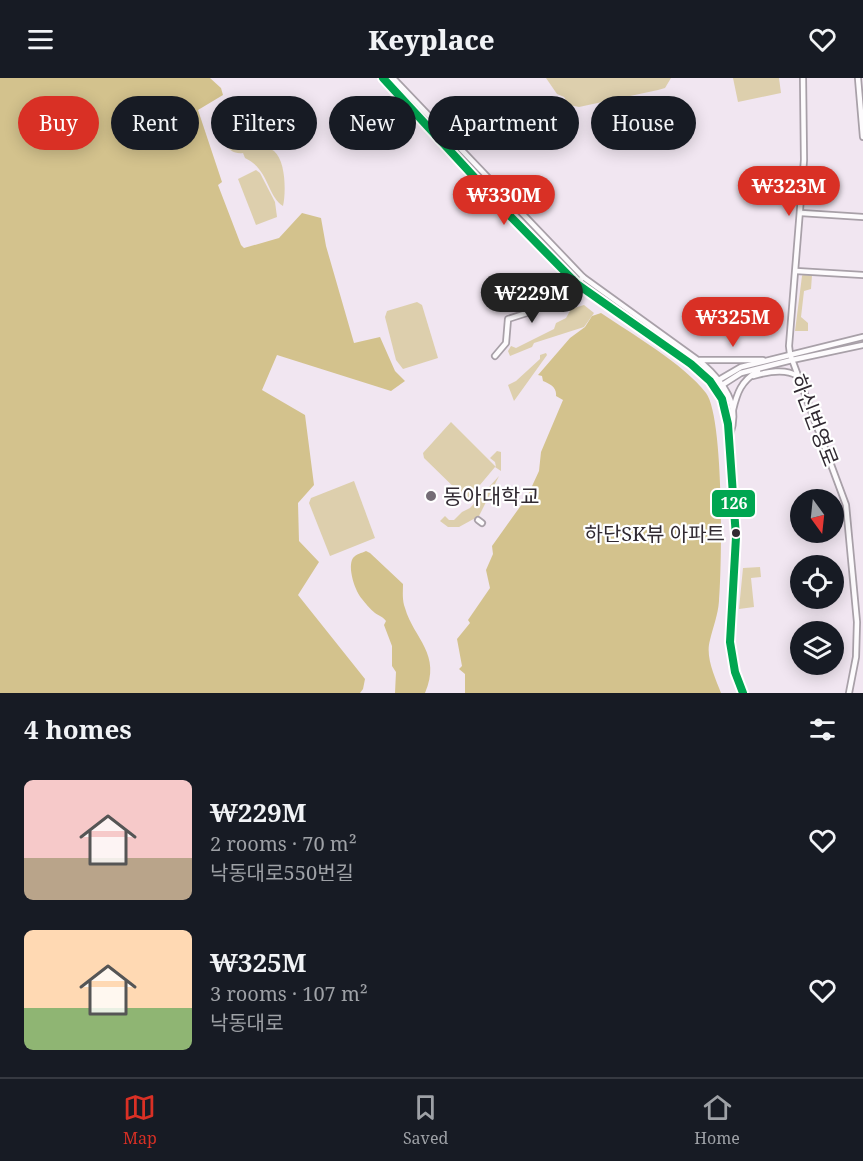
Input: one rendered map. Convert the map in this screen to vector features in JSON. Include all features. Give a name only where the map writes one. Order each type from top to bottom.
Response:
[{"type":"main road","points":[[715,387],[726,410],[729,440],[736,537],[730,642],[735,672],[742,693]]},
{"type":"street","points":[[383,78],[428,126]]},
{"type":"street","points":[[393,78],[428,115]]},
{"type":"street","name":"하신번영로","points":[[803,78],[804,160],[789,339],[791,357],[846,505],[857,622],[856,657],[849,693]]},
{"type":"street","points":[[858,78],[863,137]]},
{"type":"street","points":[[450,150],[512,218],[578,284],[691,364],[715,387]]},
{"type":"street","points":[[462,150],[583,277],[720,379],[730,400],[732,430],[729,440]]},
{"type":"street","points":[[801,213],[863,217]]},
{"type":"street","points":[[796,271],[863,275]]},
{"type":"street","points":[[495,356],[506,342],[508,319],[533,311],[578,284],[583,277]]},
{"type":"street","name":"하신번영로","points":[[791,357],[863,337]]},
{"type":"street","points":[[715,387],[720,379],[741,367],[768,360],[863,345]]},
{"type":"street","points":[[715,387],[741,373],[791,357]]},
{"type":"street","points":[[697,360],[768,360]]},
{"type":"street","points":[[732,415],[739,388],[748,378],[768,366]]},
{"type":"street","points":[[748,378],[766,372],[781,371],[793,373],[798,377]]},
{"type":"shaded area","points":[[0,78],[210,78],[221,88],[223,95],[211,96],[211,102],[199,109],[199,96],[111,96],[111,150],[199,150],[199,113],[222,182],[218,185],[241,245],[244,248],[279,238],[302,213],[321,218],[326,246],[354,343],[380,337],[395,371],[405,381],[391,391],[277,355],[262,390],[305,415],[314,485],[298,503],[299,541],[319,562],[298,595],[365,679],[363,689],[360,693],[0,693]]},
{"type":"shaded area","points":[[546,78],[671,78],[665,88],[629,96],[591,96],[591,104],[579,107],[579,96],[557,94]]},
{"type":"shaded area","points":[[733,78],[779,78],[781,93],[738,102]]},
{"type":"shaded area","points":[[232,151],[274,151],[283,169],[285,193],[283,206],[274,196],[259,169],[245,158],[243,153]]},
{"type":"shaded area","points":[[256,170],[260,173],[275,202],[277,217],[256,225],[238,179]]},
{"type":"shaded area","points":[[803,274],[812,275],[811,289],[804,291],[801,317],[808,323],[808,331],[795,331],[802,276]]},
{"type":"shaded area","points":[[417,302],[422,305],[438,358],[403,369],[396,360],[385,317],[387,311]]},
{"type":"shaded area","points":[[584,305],[594,313],[584,327],[534,343],[532,347],[510,356],[508,351],[511,346],[516,348],[554,329],[556,323],[566,318],[571,309]]},
{"type":"shaded area","points":[[601,313],[685,371],[706,393],[712,407],[719,460],[721,557],[717,616],[709,653],[711,667],[721,693],[465,693],[465,674],[459,669],[462,666],[457,639],[470,623],[468,620],[490,588],[486,570],[493,554],[492,546],[527,497],[539,471],[541,452],[563,400],[556,396],[555,390],[543,381],[542,376],[538,375],[570,338],[585,327],[592,316]]},
{"type":"shaded area","points":[[546,353],[547,355],[514,401],[508,385],[516,381],[540,359],[540,355]]},
{"type":"shaded area","points":[[451,422],[496,467],[495,462],[490,458],[497,451],[501,452],[501,471],[495,467],[469,498],[464,497],[424,458],[423,453]]},
{"type":"shaded area","points":[[499,476],[479,516],[459,527],[448,527],[440,521],[445,516],[449,520],[454,520],[470,508]]},
{"type":"shaded area","points":[[354,481],[375,538],[330,556],[309,503],[311,498]]},
{"type":"shaded area","points":[[366,551],[403,584],[405,608],[429,657],[429,679],[425,693],[395,693],[396,672],[392,666],[392,646],[384,625],[386,621],[373,611],[359,595],[351,573],[353,558]]},
{"type":"shaded area","points":[[760,567],[761,577],[751,578],[754,607],[739,609],[743,568]]},
{"type":"transit line","name":"126","points":[[383,78],[512,218],[577,284],[691,364],[710,381],[722,399],[728,424],[736,537],[730,642],[735,672],[743,693]]},
{"type":"place","name":"동아대학교","points":[[431,496]]},
{"type":"place","name":"하단SK뷰 아파트","points":[[736,533]]}]
